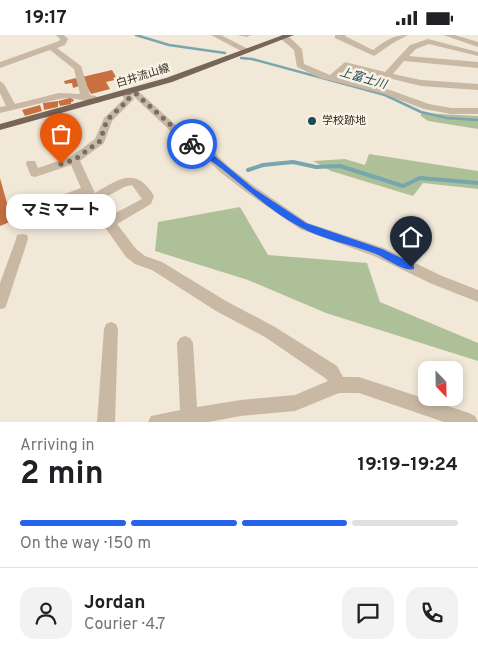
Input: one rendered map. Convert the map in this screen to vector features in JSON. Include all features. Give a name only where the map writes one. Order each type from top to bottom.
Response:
[{"type":"main road","name":"白井流山線","points":[[0,127],[169,80],[287,36]]},
{"type":"street","points":[[0,65],[62,43],[64,39],[60,35]]},
{"type":"street","points":[[215,35],[246,50]]},
{"type":"street","points":[[241,35],[247,35]]},
{"type":"street","points":[[342,35],[338,36],[374,54],[390,41],[404,35]]},
{"type":"street","points":[[287,36],[298,49],[300,65],[315,73],[387,92],[435,109],[478,111]]},
{"type":"street","points":[[450,36],[478,45]]},
{"type":"street","points":[[388,76],[391,69],[413,47],[428,41],[478,55]]},
{"type":"street","points":[[51,47],[78,68],[86,97]]},
{"type":"street","points":[[402,58],[478,65]]},
{"type":"street","points":[[332,78],[344,65],[421,83],[478,87]]},
{"type":"street","points":[[0,84],[12,108]]},
{"type":"street","points":[[31,163],[34,173],[74,160],[100,141],[107,120],[129,99],[130,92]]},
{"type":"street","points":[[130,92],[183,137],[209,154],[250,189],[304,225],[379,252],[437,280],[478,296]]},
{"type":"street","points":[[0,110],[58,96],[86,97],[93,98],[95,101]]},
{"type":"street","points":[[74,160],[90,195],[126,246],[140,260],[157,267],[270,332],[331,372],[339,385]]},
{"type":"street","points":[[54,202],[90,195],[126,181],[136,182],[148,196],[147,201],[109,223]]},
{"type":"street","points":[[0,303],[22,239]]},
{"type":"street","points":[[106,422],[111,329]]},
{"type":"street","points":[[185,343],[189,416]]},
{"type":"street","points":[[156,422],[241,408],[295,403],[339,385],[359,385],[469,422]]},
{"type":"green space","points":[[421,113],[478,116],[478,129],[428,121],[421,116]]},
{"type":"green space","points":[[369,154],[478,171],[478,189],[423,183],[413,196],[331,171],[313,161],[345,159],[365,165]]},
{"type":"green space","points":[[240,207],[268,255],[367,263],[380,302],[478,343],[478,361],[326,313],[248,280],[155,251],[158,222]]},
{"type":"building","points":[[112,70],[116,77],[113,78],[115,80],[106,82],[110,89],[91,94],[82,77]]},
{"type":"building","points":[[76,78],[79,86],[73,88],[72,83],[65,84],[64,81]]},
{"type":"building","points":[[70,98],[74,101],[71,104],[60,106],[58,101]]},
{"type":"building","points":[[58,101],[58,107],[44,110],[43,103]]},
{"type":"building","points":[[40,105],[42,111],[25,116],[22,110]]},
{"type":"building","points":[[0,178],[12,221],[0,226]]},
{"type":"waterway","name":"上富士川","points":[[136,35],[169,45],[225,53]]},
{"type":"waterway","name":"上富士川","points":[[241,58],[252,59],[385,95],[421,112],[447,118],[478,120]]},
{"type":"waterway","name":"上富士川","points":[[248,170],[263,165],[293,162],[316,167],[340,166],[403,186],[420,178],[478,183]]},
{"type":"way so far","points":[[61,164],[74,160],[100,141],[101,132],[107,120],[129,99],[126,93],[133,91],[192,144]]},
{"type":"place","name":"学校跡地","points":[[312,121]]},
{"type":"place","name":"マミマート","points":[[61,164]]},
{"type":"route","points":[[192,144],[209,154],[224,169],[250,189],[304,225],[379,252],[411,267]]}]
